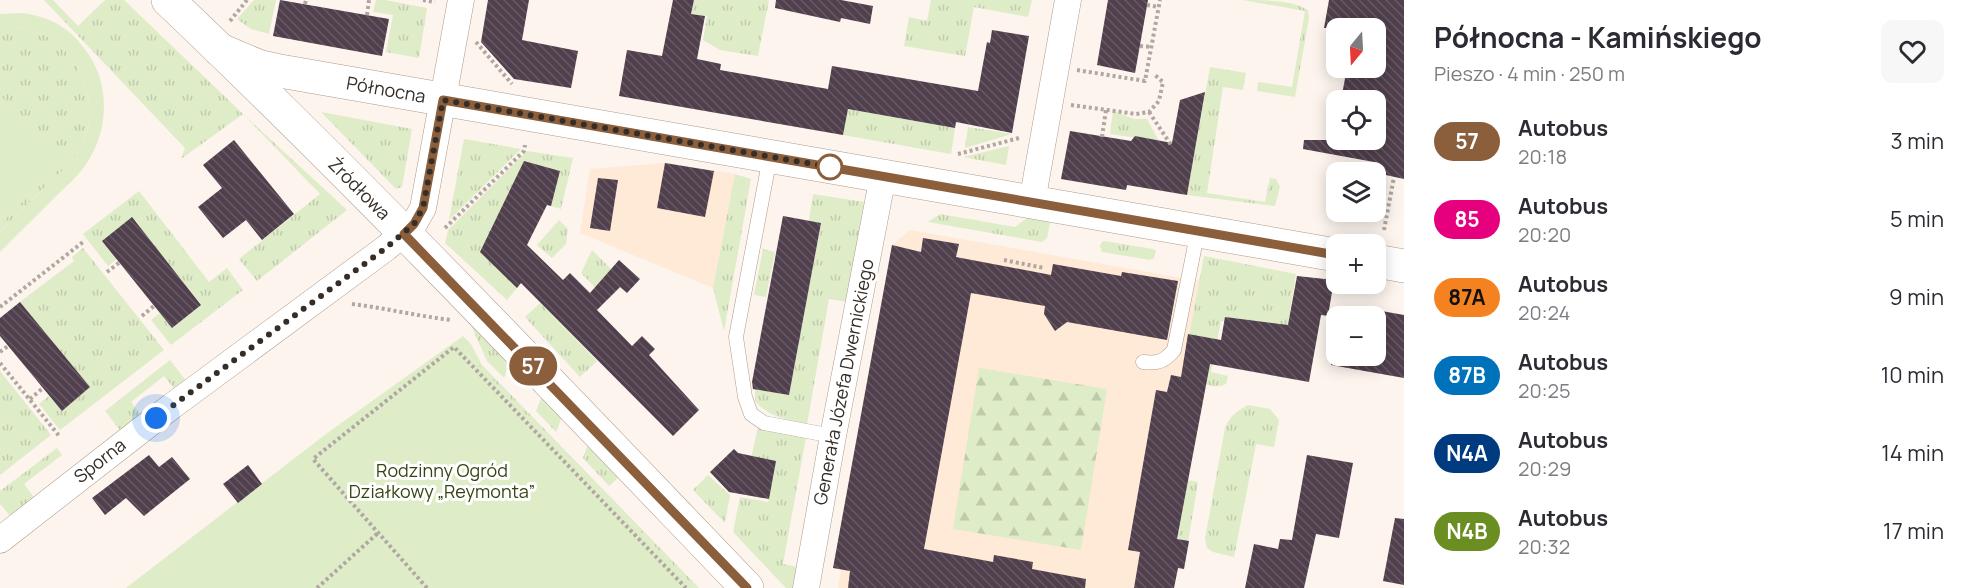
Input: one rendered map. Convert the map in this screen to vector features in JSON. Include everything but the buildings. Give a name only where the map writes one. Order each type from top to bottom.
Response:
[{"type":"street","name":"Źródłowa","points":[[168,0],[225,35],[404,234],[747,588]]},
{"type":"street","name":"Sporna","points":[[0,540],[172,406],[404,234],[414,224],[423,208],[461,0]]},
{"type":"street","points":[[1032,202],[1068,0]]},
{"type":"street","name":"Północna","points":[[225,35],[258,66],[280,71],[1326,253]]},
{"type":"street","name":"Generała Józefa Dwernickiego","points":[[806,588],[883,176]]},
{"type":"street","points":[[1386,263],[1404,266]]},
{"type":"lane","points":[[770,157],[736,336],[745,397],[751,414],[764,423],[833,436]]},
{"type":"lane","points":[[1143,362],[1162,362],[1174,350],[1198,230]]},
{"type":"path","points":[[225,35],[247,0]]},
{"type":"path","points":[[367,15],[369,0]]},
{"type":"path","points":[[423,0],[435,2]]},
{"type":"path","points":[[1077,70],[1145,81],[1160,0]]},
{"type":"path","points":[[1147,5],[1159,7]]},
{"type":"path","points":[[476,42],[512,84]]},
{"type":"path","points":[[1140,46],[1151,48]]},
{"type":"path","points":[[1070,105],[1136,114],[1149,112],[1159,101],[1163,82],[1155,75]]},
{"type":"path","points":[[1102,136],[1106,110]]},
{"type":"path","points":[[1149,112],[1172,145]]},
{"type":"path","points":[[958,154],[1019,138]]},
{"type":"path","points":[[446,228],[524,151],[525,145]]},
{"type":"path","points":[[1384,230],[1394,177]]},
{"type":"path","points":[[0,307],[83,242]]},
{"type":"path","points":[[1004,260],[1044,268]]},
{"type":"path","points":[[107,272],[120,262]]},
{"type":"path","points":[[348,303],[414,316],[456,321]]},
{"type":"path","points":[[142,316],[154,306]]},
{"type":"path","points":[[0,352],[8,346]]},
{"type":"path","points":[[427,588],[313,459],[454,347],[686,588]]},
{"type":"path","points":[[0,363],[60,437]]},
{"type":"path","points":[[30,399],[43,388]]},
{"type":"path","points":[[317,588],[378,533]]},
{"type":"shaded area","points":[[665,163],[735,174],[713,288],[580,233],[590,169]]},
{"type":"shaded area","points":[[910,230],[1199,281],[1147,562],[1178,568],[1174,588],[838,588],[841,570],[833,568],[892,245]]},
{"type":"green space","points":[[44,0],[53,0],[78,26],[105,0],[124,0],[243,114],[181,159],[185,148]]},
{"type":"green space","points":[[254,0],[276,0],[269,34],[251,29],[237,19]]},
{"type":"green space","points":[[376,0],[427,8],[419,58],[386,52],[393,15],[373,12]]},
{"type":"green space","points":[[694,0],[769,0],[758,56],[720,50],[703,40],[707,16],[691,14]]},
{"type":"green space","points":[[931,0],[1032,0],[1028,17],[974,7],[965,56],[904,46],[909,17],[927,21]]},
{"type":"green space","points":[[1243,0],[1288,3],[1303,7],[1308,11],[1309,18],[1295,97],[1257,91],[1258,82],[1292,87],[1305,11]]},
{"type":"green space","points":[[22,13],[52,21],[76,38],[96,69],[104,98],[104,114],[97,144],[81,171],[0,252],[0,232],[72,161],[87,133],[89,120],[88,95],[84,83],[65,50],[58,43],[40,33],[0,28],[0,14]]},
{"type":"green space","points":[[0,28],[40,33],[58,43],[65,50],[84,83],[88,95],[89,120],[87,133],[75,157],[0,232]]},
{"type":"green space","points":[[1210,67],[1246,73],[1243,90],[1223,87],[1207,193],[1265,202],[1270,178],[1276,179],[1280,187],[1275,206],[1187,195]]},
{"type":"green space","points":[[0,95],[65,158],[0,225]]},
{"type":"green space","points":[[848,109],[955,128],[951,154],[843,135]]},
{"type":"green space","points":[[1113,111],[1134,119],[1147,119],[1159,141],[1110,134]]},
{"type":"green space","points":[[321,112],[412,129],[402,187],[396,189]]},
{"type":"green space","points":[[243,114],[347,210],[257,281],[239,259],[320,194]]},
{"type":"green space","points":[[968,127],[1012,134],[965,148]]},
{"type":"green space","points":[[464,139],[521,149],[449,220]]},
{"type":"green space","points":[[1009,146],[1006,165],[963,157]]},
{"type":"green space","points":[[527,151],[573,158],[561,209],[551,206],[524,162],[517,288],[507,300],[445,243],[448,230]]},
{"type":"green space","points":[[735,174],[751,179],[724,331],[713,288]]},
{"type":"green space","points":[[139,191],[209,282],[227,268],[243,290],[171,345],[151,320],[160,313],[172,328],[201,304],[132,218],[117,259],[108,266],[83,234]]},
{"type":"green space","points":[[813,194],[864,202],[847,302],[829,299],[807,424],[785,419],[766,411],[755,401],[755,389],[789,395],[821,223],[809,221]]},
{"type":"green space","points":[[940,214],[1015,227],[1028,217],[1050,222],[1047,238],[1042,242],[928,222]]},
{"type":"green space","points":[[559,220],[568,229],[566,244],[552,258],[537,245]]},
{"type":"green space","points":[[1104,241],[1156,251],[1154,258],[1150,260],[1102,252],[1100,246]]},
{"type":"green space","points":[[83,248],[164,350],[60,430],[39,404],[49,396],[62,411],[90,387],[20,302],[74,261],[72,257]]},
{"type":"green space","points":[[763,249],[775,252],[766,297],[754,295]]},
{"type":"green space","points":[[592,250],[625,283],[607,300],[581,273]]},
{"type":"green space","points":[[1204,256],[1296,274],[1290,311],[1319,339],[1221,321],[1211,372],[1228,376],[1226,384],[1208,385],[1198,379],[1183,366]]},
{"type":"green space","points":[[540,303],[597,361],[580,377],[525,317]]},
{"type":"green space","points":[[470,323],[509,363],[504,378],[487,361]]},
{"type":"green space","name":"Rodzinny Ogród Działkowy „Reymonta”","points":[[463,336],[471,344],[464,351],[695,588],[126,588],[326,434]]},
{"type":"green space","points":[[471,344],[482,365],[699,588],[695,588],[464,351]]},
{"type":"green space","points":[[170,360],[187,382],[176,391],[164,376],[131,402],[142,417],[122,433],[105,411]]},
{"type":"green space","points":[[979,368],[1107,389],[1081,550],[953,529]]},
{"type":"green space","points":[[0,371],[51,435],[0,475]]},
{"type":"green space","points":[[542,396],[562,417],[556,432],[536,411]]},
{"type":"green space","points":[[1248,405],[1270,409],[1279,420],[1274,447],[1256,444],[1234,557],[1213,552],[1207,548],[1205,539],[1225,428],[1234,414]]},
{"type":"green space","points":[[758,427],[806,437],[783,564],[798,567],[794,588],[786,588],[733,532],[740,497],[768,502],[775,465],[751,459]]},
{"type":"green space","points":[[588,444],[620,476],[609,486],[583,458]]},
{"type":"green space","points":[[57,448],[62,455],[24,484],[36,500],[12,518],[0,504],[0,491]]},
{"type":"green space","points":[[708,475],[730,495],[725,523],[693,490]]},
{"type":"green space","points":[[1187,480],[1198,482],[1188,542],[1177,540]]},
{"type":"bus line","name":"57","points":[[747,588],[404,234],[419,218],[423,208],[443,100],[1326,253]]},
{"type":"route","points":[[156,418],[386,248],[414,224],[423,208],[443,100],[830,167]]}]
